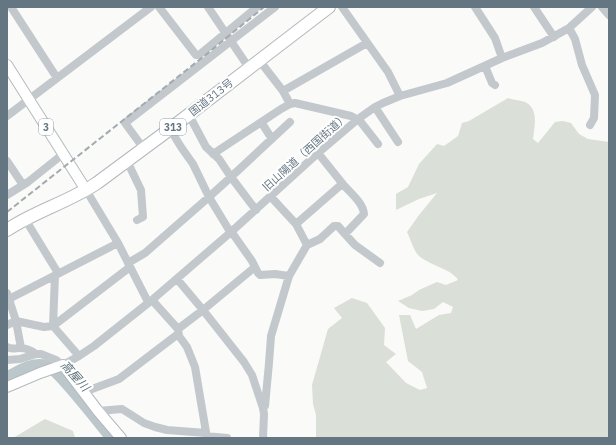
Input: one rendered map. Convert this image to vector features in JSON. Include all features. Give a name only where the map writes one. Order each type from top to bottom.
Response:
[{"type":"highway","name":"国道313号","points":[[7,230],[25,219],[86,190],[97,183],[170,130],[329,7]]},
{"type":"main road","name":"3","points":[[7,65],[86,190]]},
{"type":"main road","points":[[7,387],[61,365],[121,438]]},
{"type":"street","points":[[11,7],[57,78]]},
{"type":"street","points":[[7,116],[151,7]]},
{"type":"street","points":[[159,7],[196,55],[199,55],[257,7]]},
{"type":"street","points":[[208,7],[231,41],[283,91],[290,104]]},
{"type":"street","points":[[144,148],[125,123],[275,7]]},
{"type":"street","points":[[342,7],[388,72],[400,96]]},
{"type":"street","points":[[475,7],[495,38],[502,58]]},
{"type":"street","points":[[534,7],[554,37]]},
{"type":"street","name":"旧山陽道（西国街道）","points":[[61,365],[94,346],[177,279],[271,197],[318,153],[358,119],[375,107],[400,96],[447,83],[502,58],[528,49],[569,28],[592,7]]},
{"type":"street","points":[[602,7],[609,15]]},
{"type":"street","points":[[569,28],[575,39],[582,65],[595,95],[594,118],[590,125]]},
{"type":"street","points":[[283,91],[367,43]]},
{"type":"street","points":[[485,66],[492,83],[495,85]]},
{"type":"street","points":[[213,154],[280,109],[295,103],[352,116],[358,119],[378,144]]},
{"type":"street","points":[[375,107],[398,142]]},
{"type":"street","points":[[189,115],[206,147],[219,159],[256,210]]},
{"type":"street","points":[[7,325],[16,321],[44,327],[53,326],[210,198],[290,122]]},
{"type":"street","points":[[263,125],[272,139]]},
{"type":"street","points":[[170,130],[193,164],[210,198],[229,230],[252,261],[258,273],[260,275],[275,274],[289,276]]},
{"type":"street","points":[[318,153],[342,184],[355,197],[364,212],[364,214],[345,234]]},
{"type":"street","points":[[7,195],[28,182],[63,154]]},
{"type":"street","points":[[7,161],[23,185]]},
{"type":"street","points":[[127,161],[141,190],[143,217],[136,220]]},
{"type":"street","points":[[296,224],[342,184]]},
{"type":"street","points":[[86,190],[118,243],[150,301],[178,331],[187,347],[195,367],[206,436]]},
{"type":"street","points":[[271,197],[296,224],[307,245]]},
{"type":"street","points":[[25,219],[56,274],[53,326],[79,356]]},
{"type":"street","points":[[263,408],[265,406],[270,336],[289,276],[307,245],[320,238],[334,226],[338,226],[355,245],[380,263]]},
{"type":"street","points":[[21,348],[16,321],[8,297],[118,243]]},
{"type":"street","points":[[84,392],[119,379],[255,267]]},
{"type":"street","points":[[177,279],[244,362],[252,375],[263,408],[263,438]]},
{"type":"street","points":[[7,347],[12,349],[21,348],[36,354]]},
{"type":"street","points":[[7,360],[41,354],[56,360],[61,365]]},
{"type":"street","points":[[7,366],[15,362],[17,359]]},
{"type":"street","points":[[98,411],[122,409],[144,423],[155,427],[227,438]]},
{"type":"shaded area","points":[[508,98],[525,102],[531,106],[535,120],[533,139],[538,143],[555,122],[563,121],[571,123],[579,134],[588,139],[609,142],[609,438],[316,438],[316,415],[313,404],[312,385],[328,329],[342,318],[334,308],[352,298],[367,303],[385,328],[384,345],[396,354],[386,362],[406,383],[420,390],[427,388],[422,372],[408,361],[399,315],[410,315],[416,329],[439,315],[451,313],[453,307],[443,302],[434,309],[422,311],[409,308],[398,301],[437,282],[446,285],[458,280],[451,273],[428,262],[418,255],[407,232],[437,193],[419,199],[396,210],[396,194],[408,187],[419,164],[437,144],[444,146],[458,136],[462,123],[469,121]]},
{"type":"shaded area","points":[[45,419],[73,431],[75,438],[13,438]]},
{"type":"waterway","name":"高屋川","points":[[7,377],[30,366],[40,364],[51,368],[89,410],[111,438]]},
{"type":"railway","points":[[7,212],[264,7]]}]
